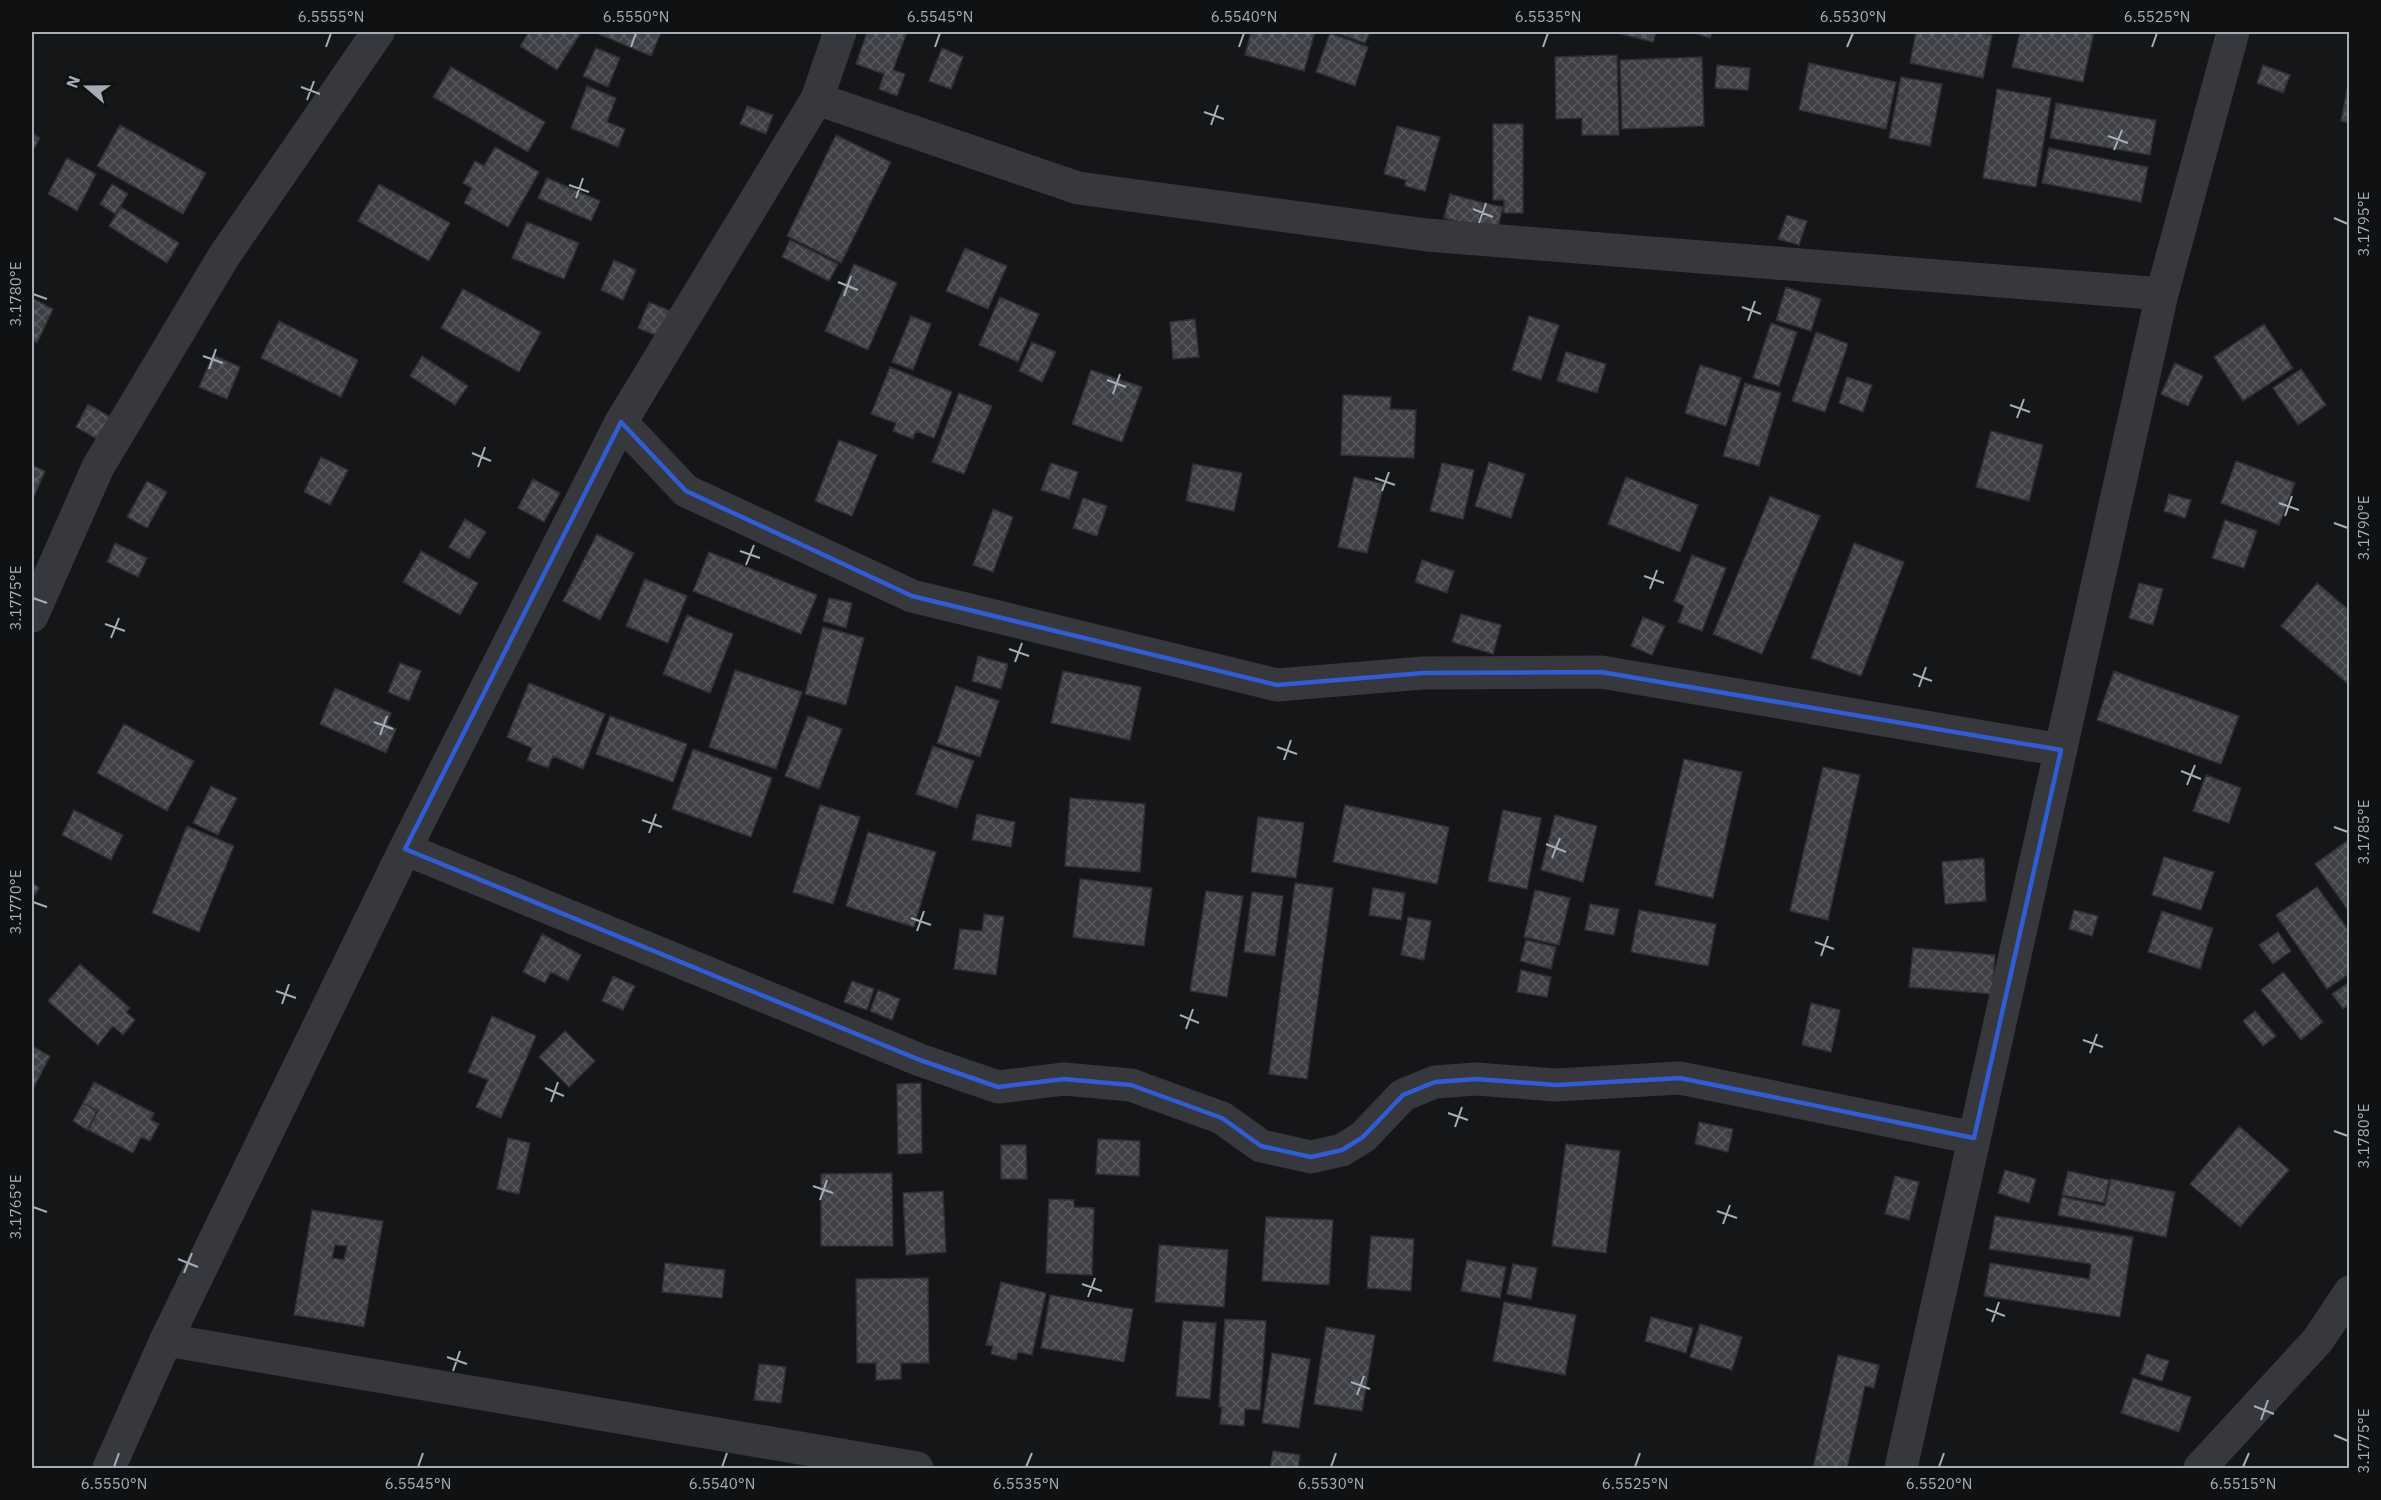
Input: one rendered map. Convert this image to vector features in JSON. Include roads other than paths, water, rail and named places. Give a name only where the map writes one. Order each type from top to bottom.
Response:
[{"type":"street","points":[[32,616],[104,457],[224,256],[378,32]]},
{"type":"street","points":[[109,1468],[166,1340],[405,849],[621,422],[818,99],[840,32]]},
{"type":"street","points":[[1901,1468],[2162,294],[2233,32]]},
{"type":"street","points":[[818,99],[1078,188],[1427,235],[2162,294]]},
{"type":"street","points":[[621,422],[686,491],[912,596],[1277,685],[1423,673],[1601,672],[2061,750]]},
{"type":"street","points":[[405,849],[920,1060],[998,1087],[1064,1079],[1131,1085],[1222,1118],[1261,1146],[1311,1157],[1341,1150],[1363,1137],[1403,1095],[1436,1082],[1476,1079],[1556,1085],[1680,1078],[1974,1138]]},
{"type":"street","points":[[2200,1468],[2318,1340],[2349,1292]]},
{"type":"street","points":[[166,1340],[917,1468]]}]
